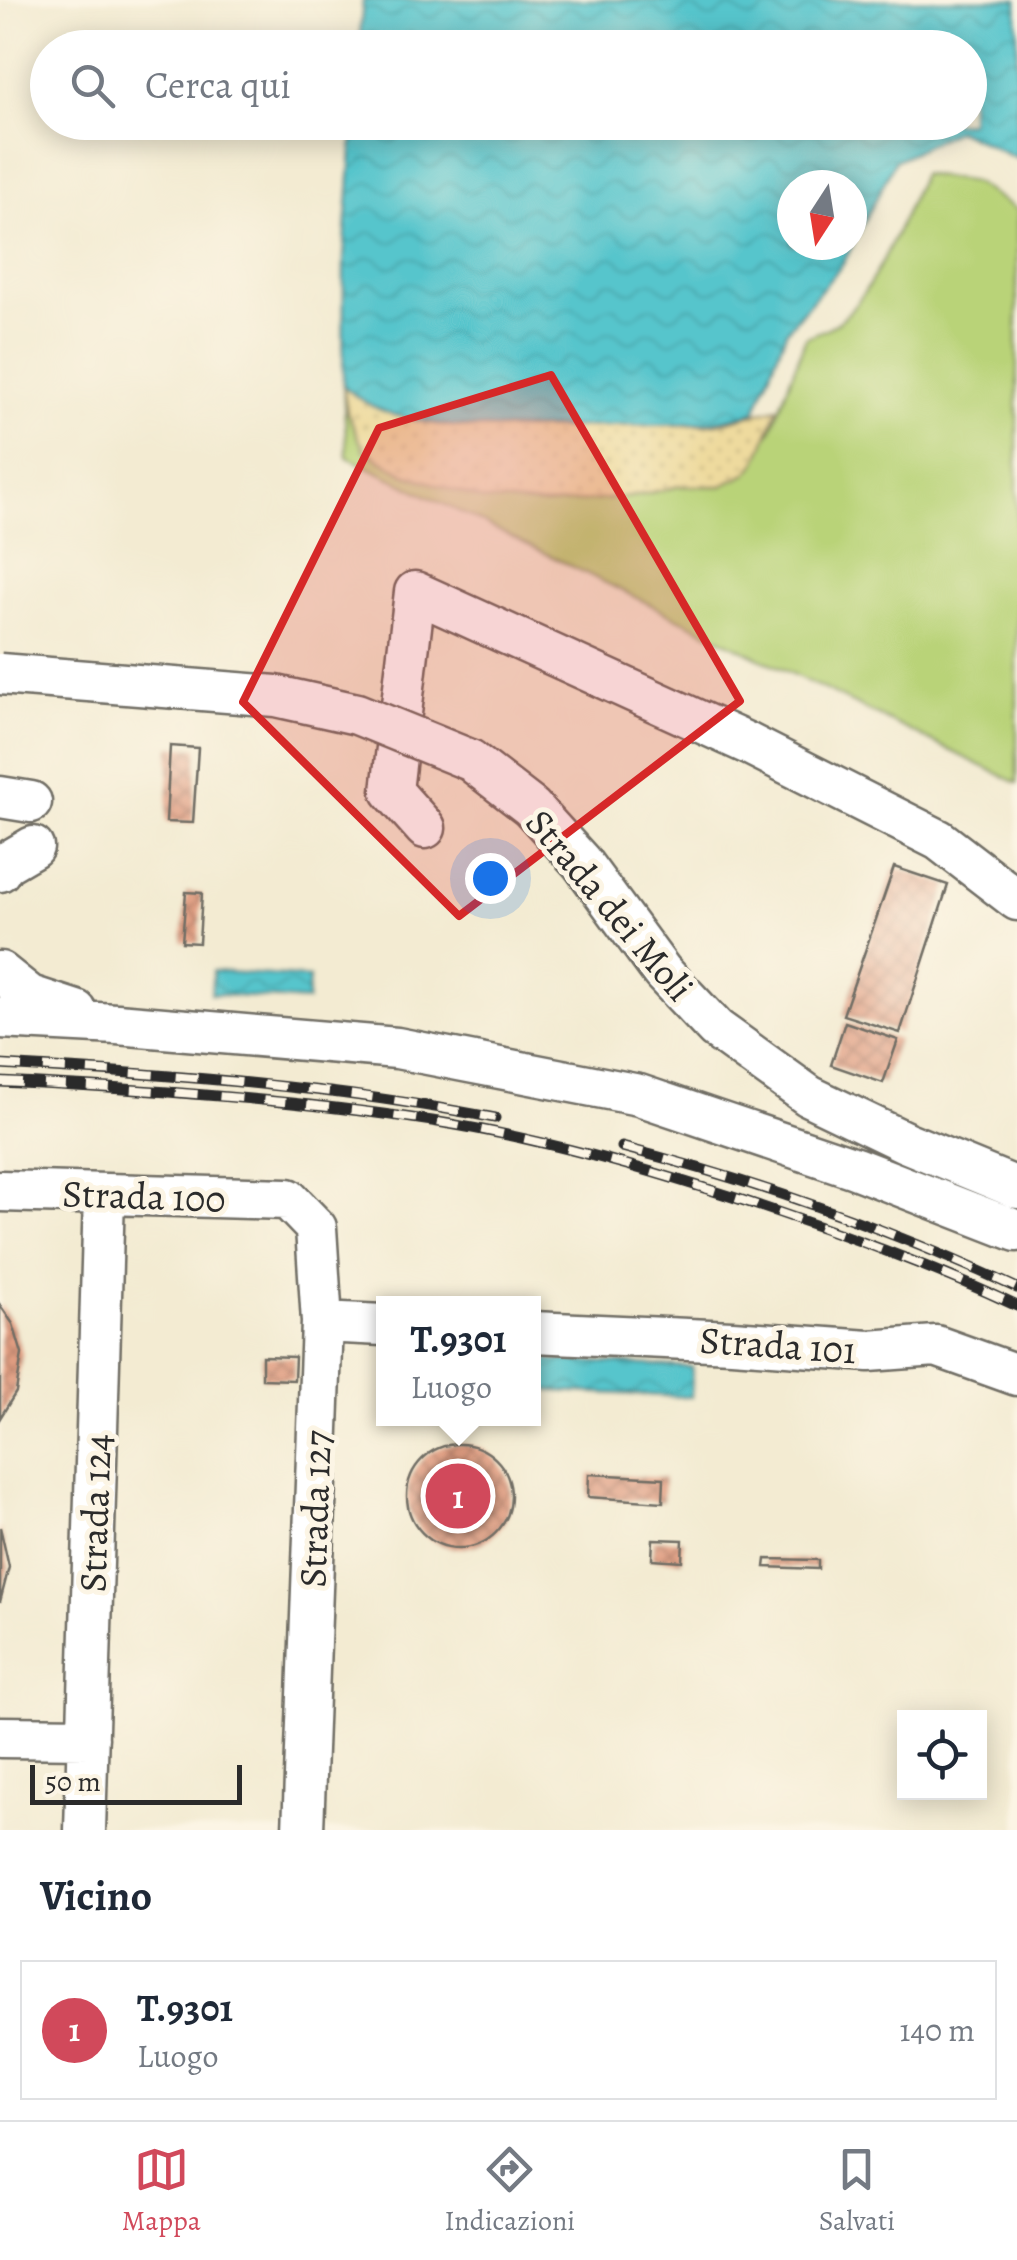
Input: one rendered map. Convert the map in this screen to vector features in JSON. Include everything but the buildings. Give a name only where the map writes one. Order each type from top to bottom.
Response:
[{"type":"street","points":[[425,828],[392,791],[414,592],[749,744],[939,840],[1017,900]]},
{"type":"street","name":"Strada dei Moli","points":[[0,674],[276,696],[357,714],[470,760],[531,807],[581,862],[662,972],[716,1029],[809,1096],[905,1142],[1017,1188]]},
{"type":"street","points":[[0,871],[4,864],[33,847]]},
{"type":"street","points":[[0,972],[30,996],[117,1024]]},
{"type":"street","points":[[1,1018],[397,1048],[640,1096],[855,1168],[1017,1231]]},
{"type":"street","name":"Strada 100","points":[[0,1190],[288,1199]]},
{"type":"street","name":"Strada 124","points":[[85,1830],[104,1196]]},
{"type":"street","name":"Strada 127","points":[[288,1199],[316,1228],[322,1322],[303,1830]]},
{"type":"street","points":[[322,1322],[376,1325]]},
{"type":"street","name":"Strada 101","points":[[541,1332],[870,1352],[936,1346],[1017,1375]]},
{"type":"street","points":[[0,1737],[88,1738]]},
{"type":"highlighted area","points":[[551,375],[740,701],[459,916],[243,702],[379,428]]},
{"type":"green space","points":[[922,174],[973,182],[1017,210],[1017,783],[347,457],[343,385],[347,412],[546,505],[630,497],[680,486],[722,486],[771,431],[806,337],[835,324],[861,297],[885,256]]},
{"type":"sand","points":[[343,385],[370,404],[403,417],[478,428],[711,424],[778,408],[757,462],[747,474],[722,486],[680,486],[630,497],[546,505],[483,500],[405,474],[364,450],[347,412]]},
{"type":"water","points":[[363,0],[1017,0],[1017,159],[978,140],[987,140],[987,30],[360,30]]},
{"type":"water","points":[[353,140],[937,140],[895,161],[867,216],[867,170],[777,170],[777,260],[845,260],[787,330],[755,412],[718,421],[666,425],[506,429],[454,426],[378,409],[343,385],[344,257]]},
{"type":"water","points":[[213,971],[309,978],[307,1001],[211,994]]},
{"type":"water","points":[[541,1359],[692,1367],[691,1397],[541,1390]]},
{"type":"railway","points":[[0,1065],[249,1083],[372,1097],[495,1118]]},
{"type":"railway","points":[[0,1082],[270,1101],[378,1113],[512,1136],[631,1166],[748,1202],[884,1250],[1017,1306]]},
{"type":"railway","points":[[622,1147],[823,1208],[1017,1288]]},
{"type":"place","name":"T.9301","points":[[458,1496]]}]
